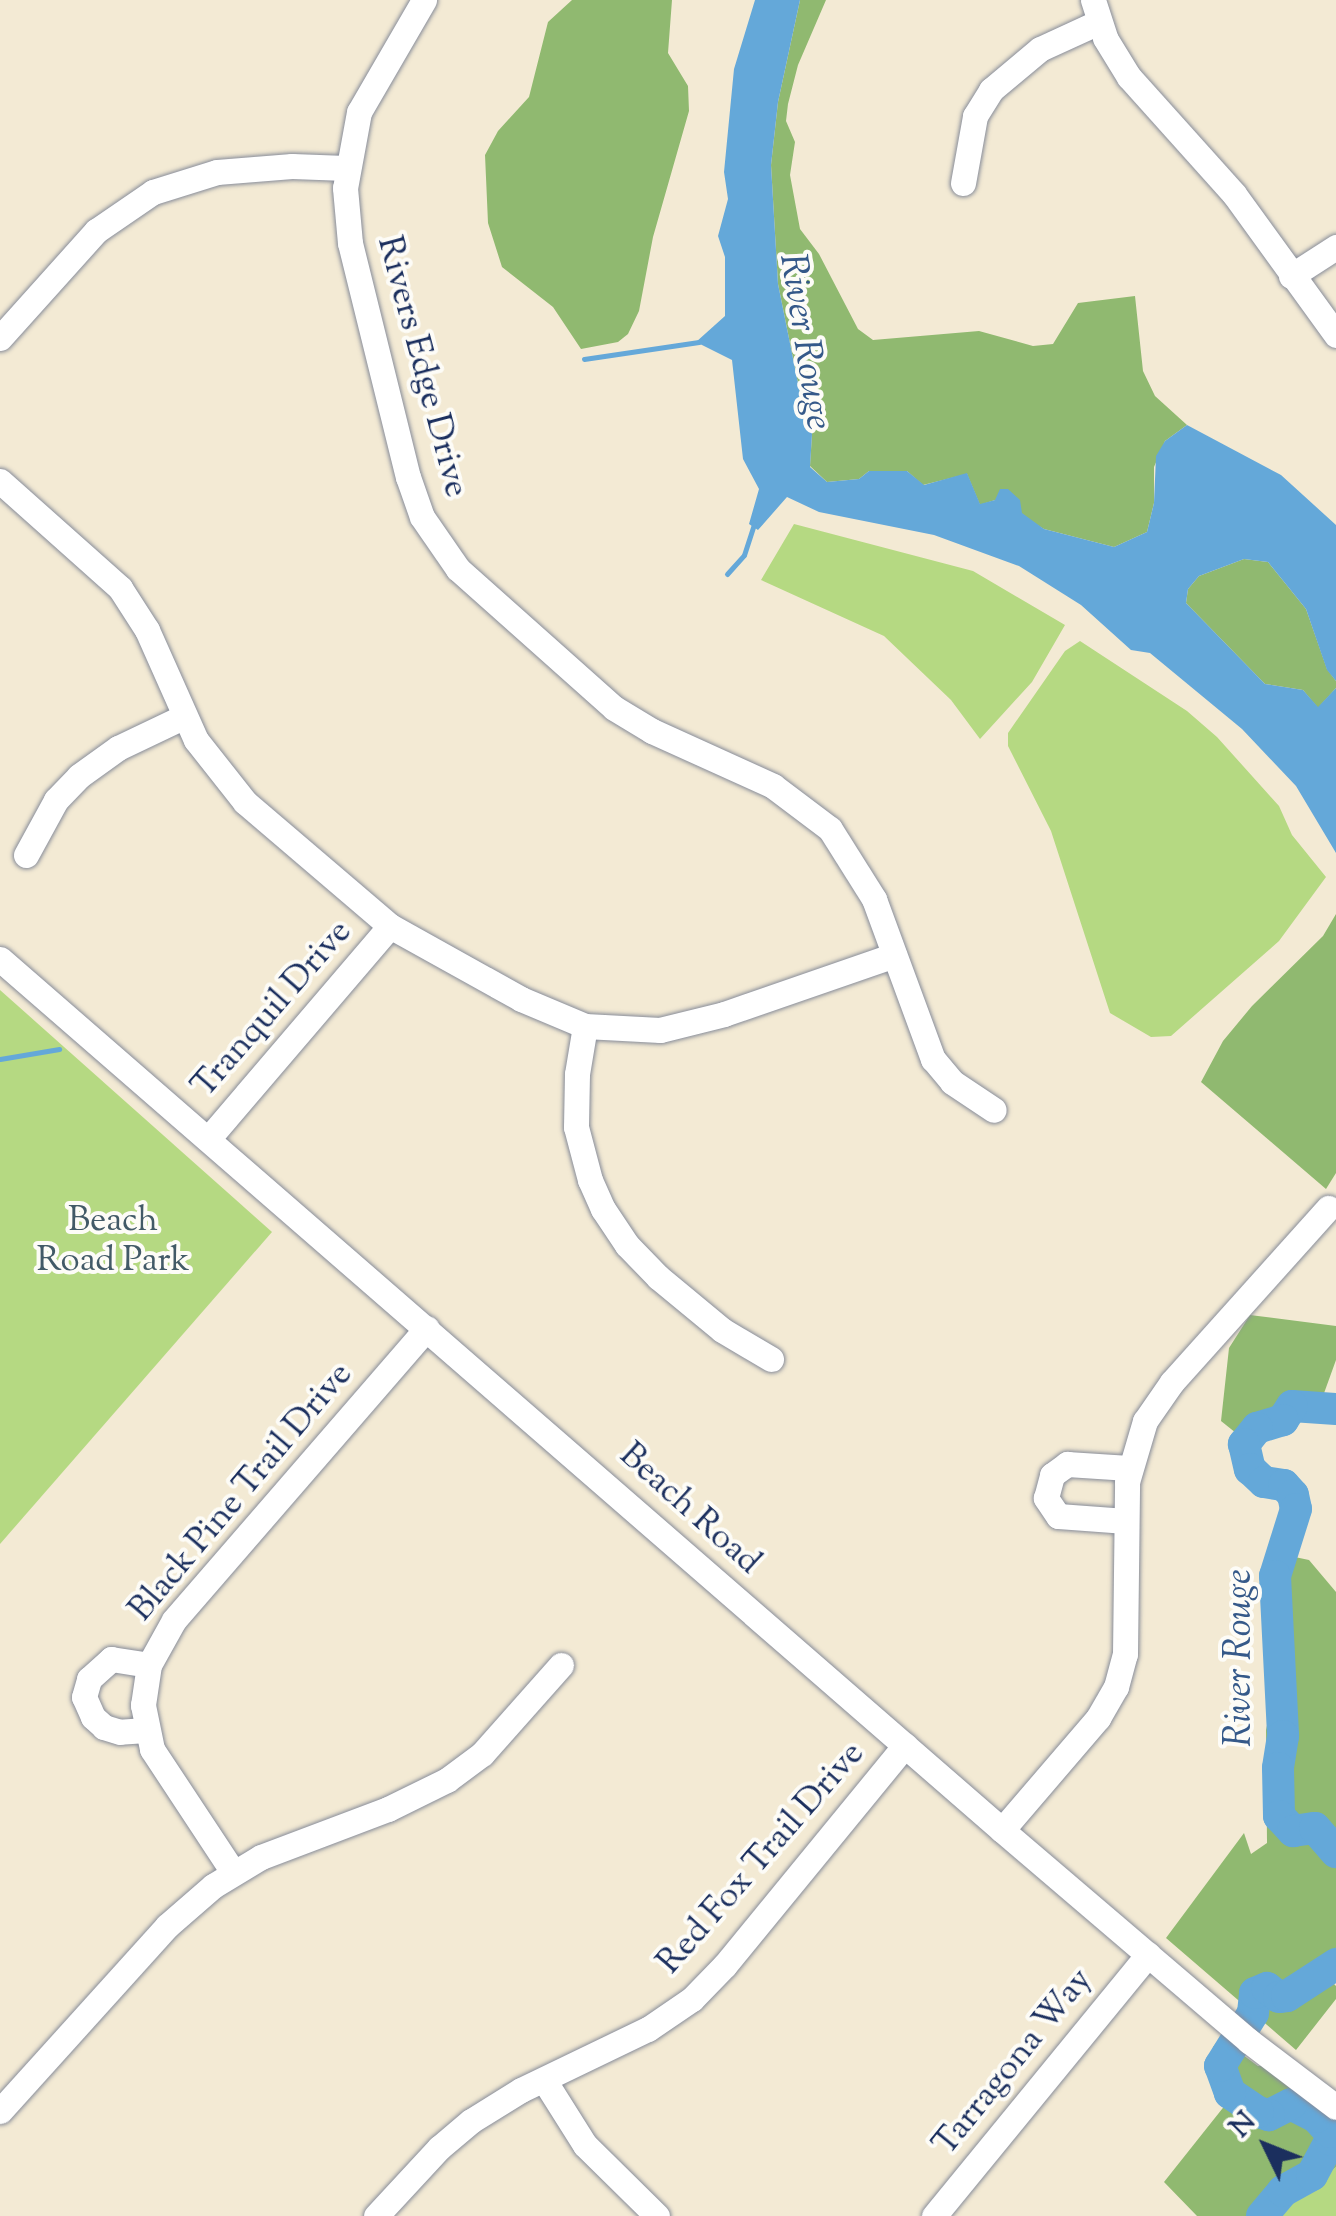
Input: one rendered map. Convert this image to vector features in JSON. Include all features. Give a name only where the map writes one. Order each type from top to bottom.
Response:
[{"type":"street","name":"Rivers Edge Drive","points":[[424,0],[368,92],[346,168],[350,242],[408,476],[422,517],[442,548],[486,598],[614,708],[652,731],[773,786],[830,829],[868,884],[933,1060],[952,1082],[994,1110]]},
{"type":"street","points":[[963,182],[972,128],[991,90],[1040,49],[1096,11],[1140,92],[1234,194],[1336,335]]},
{"type":"street","points":[[5,322],[96,231],[153,192],[217,172],[292,166],[346,168]]},
{"type":"street","points":[[1292,276],[1336,247]]},
{"type":"street","points":[[0,481],[120,588],[147,630],[183,717],[211,762],[245,802],[390,926],[521,999],[585,1026],[637,1030],[684,1026],[894,955]]},
{"type":"street","points":[[26,855],[56,800],[79,776],[118,748],[183,717]]},
{"type":"street","name":"Tranquil Drive","points":[[208,1139],[390,926]]},
{"type":"street","name":"Beach Road","points":[[0,959],[904,1746],[1240,2033],[1336,2108]]},
{"type":"street","points":[[585,1026],[576,1074],[576,1127],[603,1209],[627,1245],[658,1277],[722,1330],[771,1358]]},
{"type":"street","points":[[1002,1830],[1098,1718],[1116,1687],[1125,1654],[1129,1468],[1154,1405],[1328,1208]]},
{"type":"street","name":"Black Pine Trail Drive","points":[[233,1872],[162,1769],[146,1730],[144,1692],[149,1665],[174,1620],[427,1328]]},
{"type":"street","points":[[1126,1522],[1058,1516],[1046,1498],[1052,1475],[1068,1464],[1129,1468]]},
{"type":"street","points":[[146,1730],[120,1732],[104,1728],[93,1717],[84,1697],[89,1679],[110,1659],[149,1665]]},
{"type":"street","points":[[0,2111],[168,1926],[233,1872],[447,1780],[482,1754],[561,1665]]},
{"type":"street","name":"Red Fox Trail Drive","points":[[376,2216],[439,2148],[471,2121],[648,2029],[692,1998],[726,1965],[904,1746]]},
{"type":"street","name":"Tarragona Way","points":[[934,2216],[1148,1955]]},
{"type":"street","points":[[544,2080],[585,2145],[657,2216]]},
{"type":"green space","points":[[572,0],[672,0],[668,53],[688,86],[689,111],[653,237],[639,311],[628,334],[618,342],[581,349],[553,307],[502,267],[488,223],[485,155],[498,131],[529,97],[548,22]]},
{"type":"green space","points":[[800,0],[826,0],[798,65],[788,104],[786,121],[795,142],[790,175],[800,229],[819,254],[858,329],[873,340],[979,331],[1033,346],[1053,344],[1078,303],[1135,296],[1143,371],[1155,396],[1187,425],[1165,441],[1154,467],[1154,503],[1147,532],[1114,547],[1044,529],[995,500],[980,505],[967,474],[923,485],[907,471],[869,471],[859,479],[827,482],[810,466],[813,418],[802,403],[778,284],[771,165],[778,102]]},
{"type":"green space","points":[[794,524],[973,571],[1065,625],[1032,682],[980,739],[951,700],[884,636],[761,580]]},
{"type":"green space","points":[[1244,559],[1268,562],[1306,609],[1327,669],[1336,681],[1336,688],[1318,708],[1303,690],[1265,684],[1186,603],[1188,589],[1199,576]]},
{"type":"green space","points":[[1080,641],[1187,711],[1217,737],[1279,806],[1292,835],[1326,877],[1279,941],[1171,1036],[1151,1037],[1110,1013],[1051,831],[1008,746],[1008,733],[1065,651]]},
{"type":"green space","points":[[1336,914],[1336,1173],[1326,1189],[1201,1082],[1223,1041],[1252,1006],[1323,936]]},
{"type":"green space","name":"Beach Road Park","points":[[0,990],[272,1232],[0,1544]]},
{"type":"green space","points":[[1250,1315],[1336,1326],[1336,1360],[1323,1396],[1316,1400],[1297,1395],[1241,1437],[1221,1421],[1229,1348]]},
{"type":"green space","points":[[1279,1534],[1290,1556],[1309,1560],[1336,1592],[1336,1973],[1328,1978],[1336,1986],[1336,1999],[1296,2050],[1166,1938],[1244,1833],[1251,1854],[1267,1843],[1266,1730],[1272,1703],[1264,1561]]},
{"type":"green space","points":[[1220,2038],[1258,2066],[1269,2066],[1336,2125],[1336,2167],[1277,2216],[1197,2216],[1164,2182],[1226,2104],[1210,2074],[1213,2047]]},
{"type":"green space","points":[[1336,2167],[1336,2216],[1277,2216],[1293,2201]]},
{"type":"water","points":[[755,0],[800,0],[778,102],[771,165],[778,284],[802,403],[813,418],[810,467],[827,482],[859,479],[869,471],[907,471],[924,485],[967,473],[980,504],[995,500],[1000,489],[1008,489],[1020,500],[1022,513],[1044,529],[1114,547],[1147,532],[1154,503],[1156,456],[1165,441],[1187,425],[1281,475],[1336,525],[1336,681],[1327,670],[1306,609],[1268,562],[1244,559],[1199,576],[1188,589],[1186,603],[1265,684],[1303,690],[1318,707],[1336,688],[1336,853],[1296,786],[1242,729],[1150,653],[1131,650],[1081,605],[1019,566],[934,535],[819,512],[787,497],[758,530],[749,524],[759,489],[743,459],[732,360],[696,342],[725,316],[725,257],[718,236],[728,199],[724,172],[734,69]]},
{"type":"waterway","points":[[584,359],[699,342]]},
{"type":"waterway","points":[[727,574],[744,555],[754,525]]},
{"type":"waterway","points":[[0,1059],[59,1049]]},
{"type":"waterway","name":"River Rouge","points":[[1336,1409],[1292,1406],[1283,1420],[1257,1428],[1244,1444],[1250,1469],[1264,1482],[1284,1485],[1293,1495],[1296,1509],[1275,1576],[1283,1736],[1278,1768],[1279,1816],[1293,1831],[1315,1828],[1336,1852]]},
{"type":"waterway","name":"River Rouge","points":[[1262,2216],[1283,2191],[1312,2175],[1331,2140],[1330,2132],[1316,2117],[1291,2104],[1269,2115],[1258,2112],[1230,2093],[1220,2066],[1253,2013],[1255,1993],[1267,1988],[1279,1997],[1287,1996],[1336,1964]]}]
